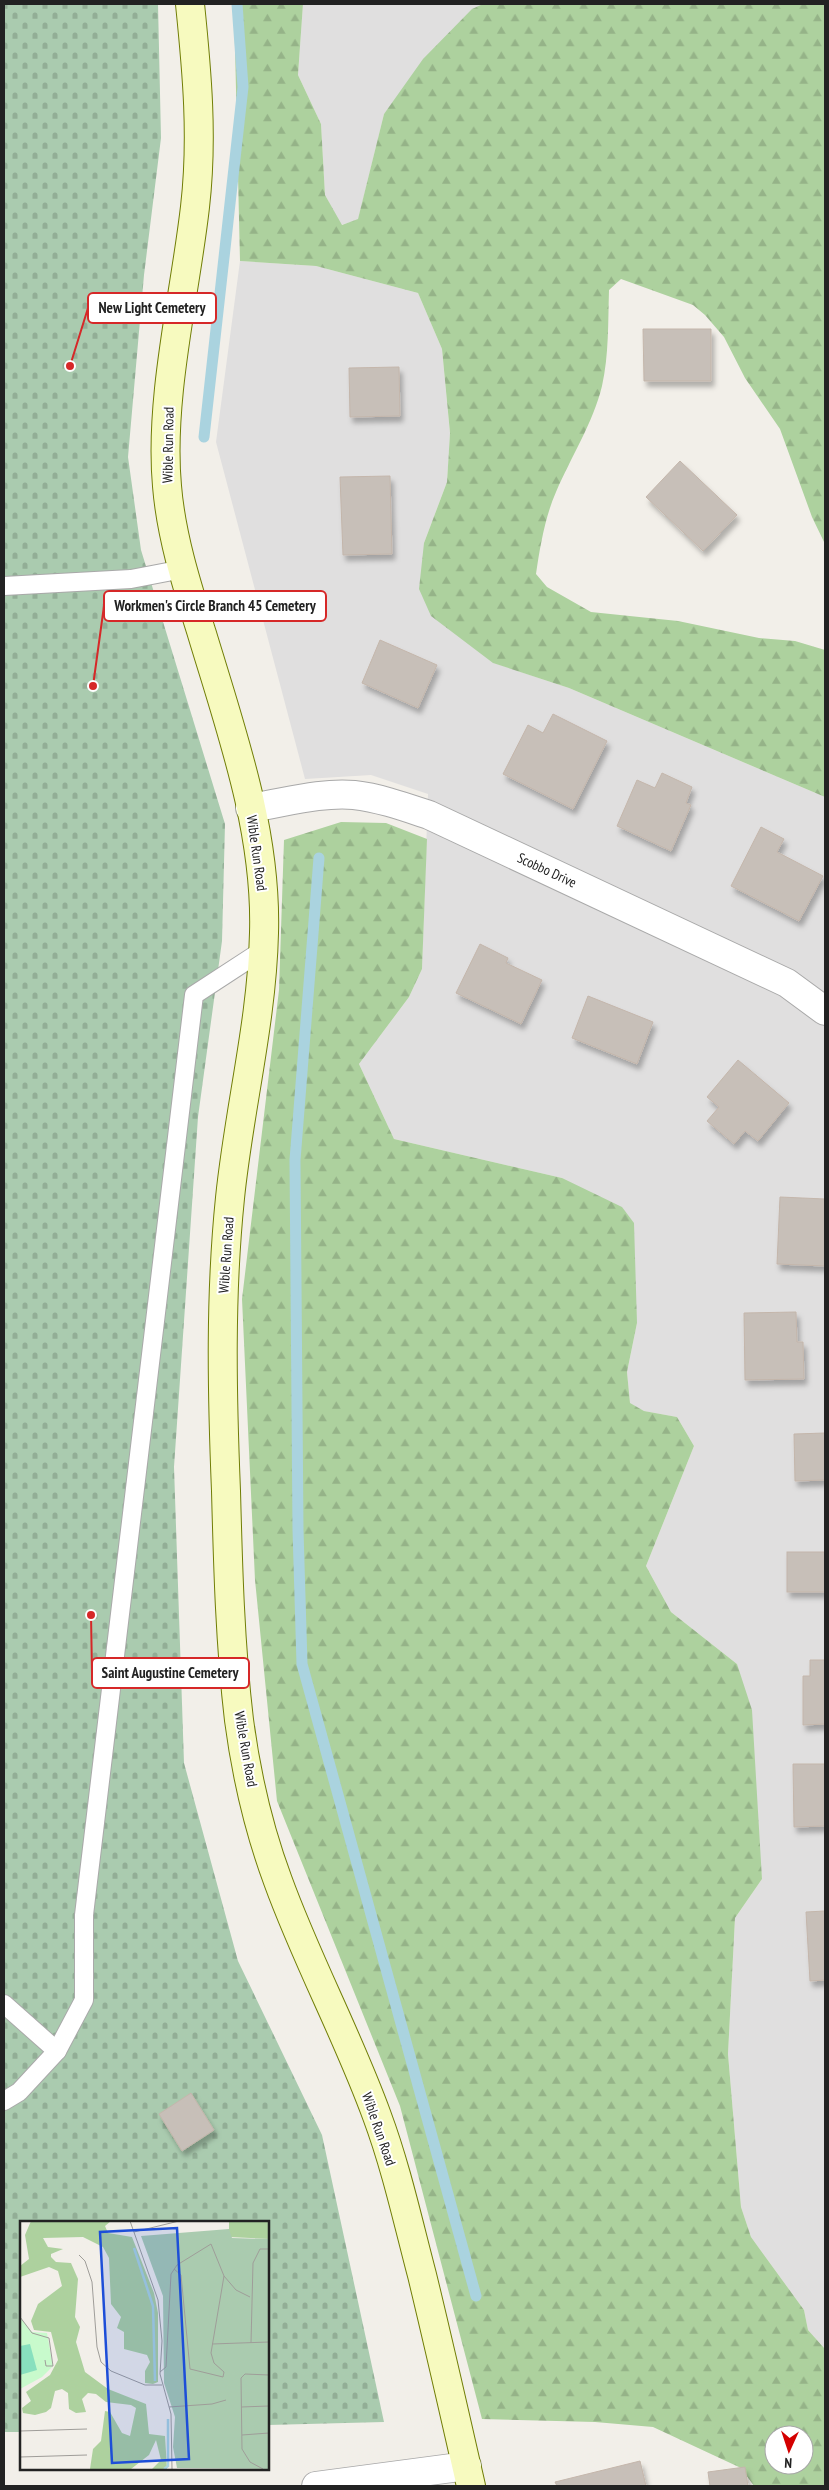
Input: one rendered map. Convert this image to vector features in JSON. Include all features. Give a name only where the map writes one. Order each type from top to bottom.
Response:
[{"type":"street","name":"Wible Run Road","points":[[190,4],[199,91],[200,144],[195,205],[169,394],[165,456],[167,491],[183,569],[234,740],[250,808],[264,901],[263,950],[258,1010],[230,1193],[224,1277],[222,1383],[230,1619],[240,1727],[257,1812],[276,1877],[377,2117],[397,2180],[469,2476]]},
{"type":"street","name":"Scobbo Drive","points":[[250,808],[333,795],[355,795],[387,801],[429,815],[787,983],[825,1011]]},
{"type":"street","points":[[316,2486],[469,2476]]},
{"type":"lane","points":[[4,586],[131,579],[183,569]]},
{"type":"lane","points":[[4,2101],[18,2092],[57,2051],[84,2000],[84,1915],[194,995],[263,950]]},
{"type":"lane","points":[[4,2004],[57,2051]]},
{"type":"shaded area","points":[[303,4],[483,4],[472,10],[384,114],[358,220],[341,225],[325,195],[321,124],[298,75]]},
{"type":"shaded area","points":[[240,261],[316,266],[418,293],[442,349],[450,434],[447,482],[424,543],[494,663],[569,688],[825,797],[825,2349],[808,2330],[804,2310],[751,2237],[741,2207],[728,2054],[735,1918],[762,1879],[737,1664],[671,1612],[646,1566],[694,1446],[677,1417],[644,1411],[630,1404],[627,1372],[637,1323],[562,1178],[394,1139],[359,1064],[409,997],[422,969],[428,794],[371,775],[305,779],[216,442]]},
{"type":"green space","points":[[4,4],[158,4],[161,138],[144,275],[128,457],[141,550],[225,824],[222,941],[198,1117],[174,1467],[184,1763],[238,1961],[322,2135],[384,2422],[269,2425],[269,2221],[20,2221],[20,2432],[4,2432]]},
{"type":"green space","points":[[234,4],[303,4],[298,75],[321,124],[325,195],[342,225],[358,219],[384,114],[423,59],[472,9],[483,4],[825,4],[825,544],[812,517],[780,429],[745,378],[724,337],[705,315],[693,305],[621,279],[609,290],[606,362],[598,400],[552,502],[543,532],[536,574],[547,587],[591,612],[678,621],[759,638],[795,641],[825,650],[825,797],[569,688],[493,663],[431,616],[419,589],[424,543],[447,482],[450,433],[442,349],[418,293],[316,266],[240,261]]},
{"type":"green space","points":[[341,822],[386,823],[427,839],[422,969],[409,997],[359,1064],[394,1139],[562,1178],[622,1207],[634,1223],[637,1323],[627,1372],[630,1403],[644,1411],[677,1417],[694,1446],[646,1566],[671,1612],[737,1664],[752,1710],[762,1879],[735,1918],[728,2054],[741,2207],[751,2237],[804,2310],[808,2330],[825,2349],[825,2486],[754,2486],[741,2468],[653,2427],[595,2422],[482,2419],[400,2106],[277,1801],[255,1580],[242,1299],[279,990],[284,840]]},
{"type":"building","points":[[643,329],[711,329],[711,381],[644,381]]},
{"type":"building","points":[[399,367],[400,416],[350,417],[349,368]]},
{"type":"building","points":[[680,461],[737,515],[703,551],[646,497]]},
{"type":"building","points":[[390,476],[392,554],[343,555],[340,477]]},
{"type":"building","points":[[380,640],[437,665],[418,708],[362,683]]},
{"type":"building","points":[[553,714],[607,741],[573,809],[503,774],[528,725],[543,733]]},
{"type":"building","points":[[662,773],[692,787],[686,803],[691,805],[671,851],[617,826],[637,780],[655,788]]},
{"type":"building","points":[[761,827],[784,839],[777,852],[823,876],[799,921],[731,886]]},
{"type":"building","points":[[480,944],[508,958],[506,963],[542,980],[521,1024],[456,993]]},
{"type":"building","points":[[588,996],[653,1022],[637,1064],[572,1038]]},
{"type":"building","points":[[738,1060],[789,1103],[758,1141],[745,1131],[734,1144],[707,1121],[719,1107],[707,1097]]},
{"type":"building","points":[[780,1197],[825,1199],[825,1266],[777,1264]]},
{"type":"building","points":[[796,1312],[797,1342],[803,1342],[804,1379],[745,1380],[744,1313]]},
{"type":"building","points":[[825,1433],[825,1480],[795,1481],[794,1434]]},
{"type":"building","points":[[787,1552],[825,1552],[825,1592],[787,1592]]},
{"type":"building","points":[[810,1660],[825,1660],[825,1724],[803,1725],[803,1676],[810,1676]]},
{"type":"building","points":[[793,1764],[825,1764],[825,1826],[794,1827]]},
{"type":"building","points":[[825,1911],[825,1980],[810,1981],[806,1912]]},
{"type":"building","points":[[191,2093],[214,2130],[182,2151],[159,2114]]},
{"type":"building","points":[[640,2461],[646,2486],[557,2486],[555,2482]]},
{"type":"building","points":[[745,2467],[748,2486],[710,2486],[708,2472]]},
{"type":"waterway","points":[[204,437],[243,87],[237,4]]},
{"type":"waterway","points":[[319,858],[295,1160],[298,1530],[302,1664],[476,2296]]},
{"type":"place","name":"New Light Cemetery","points":[[70,366]]},
{"type":"place","name":"Workmen's Circle Branch 45 Cemetery","points":[[93,686]]},
{"type":"place","name":"Saint Augustine Cemetery","points":[[91,1615]]}]
